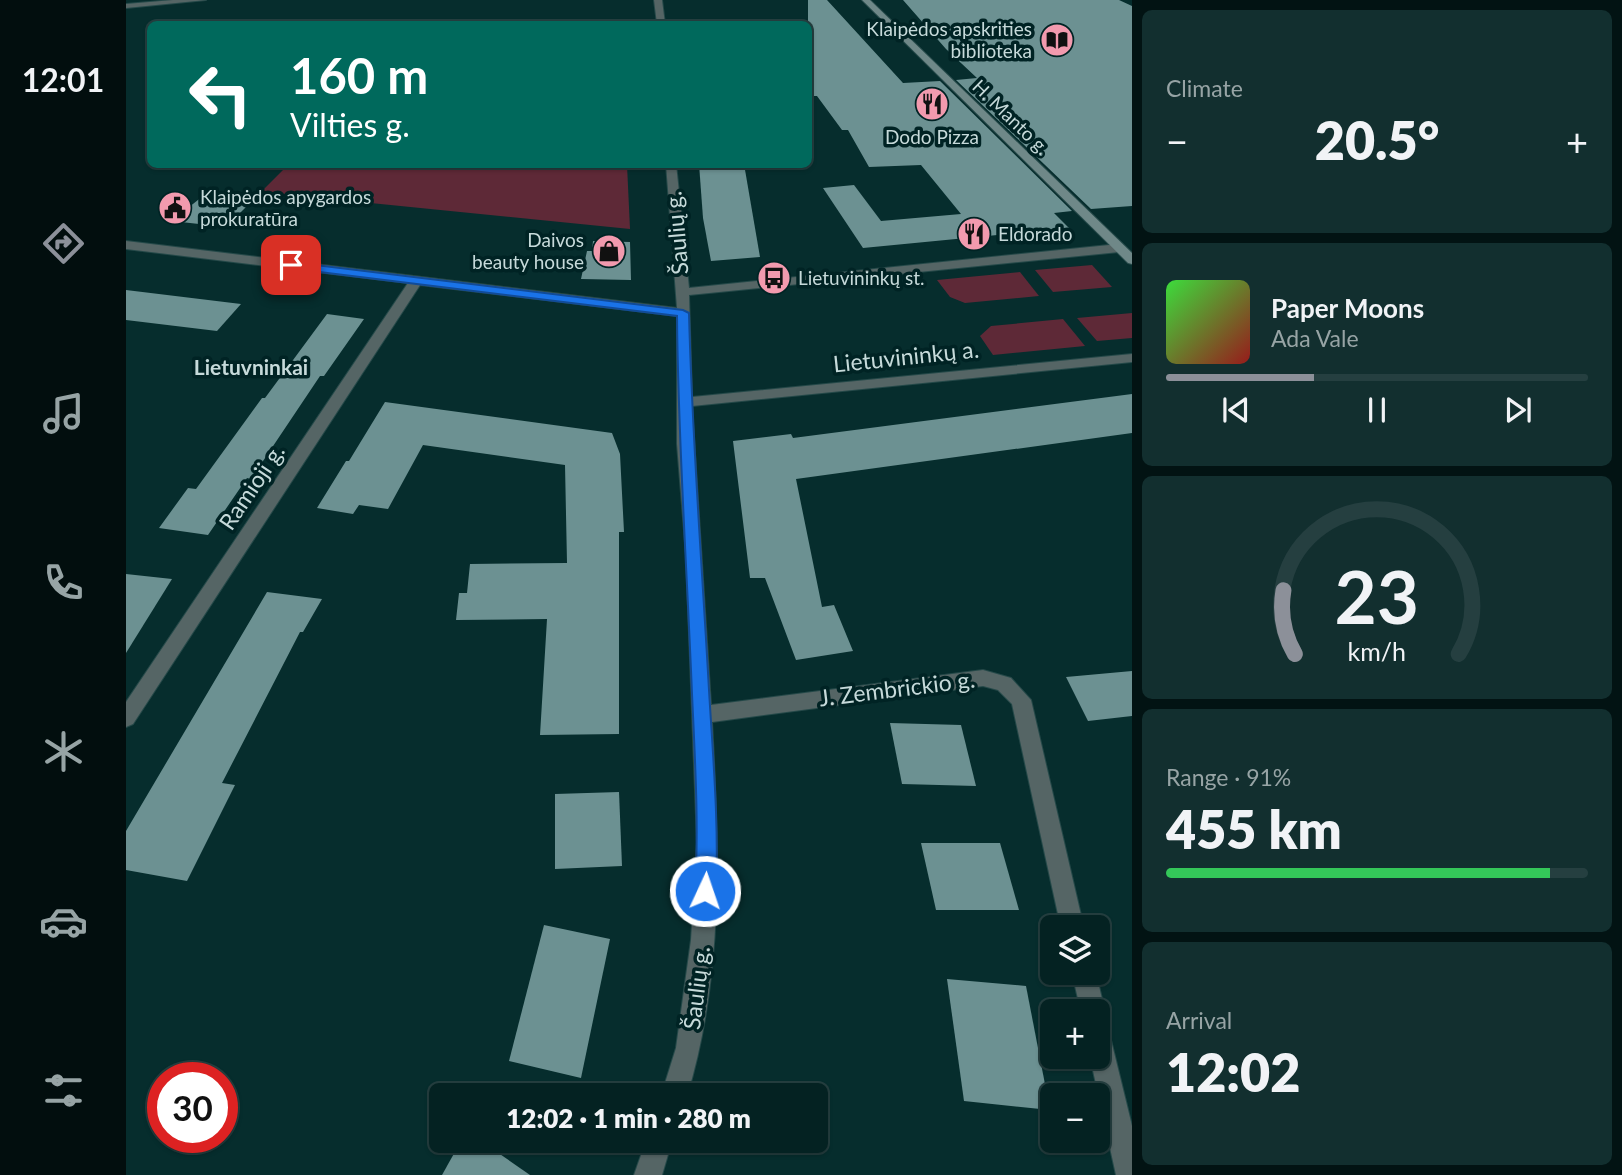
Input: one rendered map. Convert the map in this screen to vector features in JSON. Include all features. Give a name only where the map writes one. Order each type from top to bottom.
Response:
[{"type":"main road","name":"H. Manto g.","points":[[866,0],[1132,260]]},
{"type":"street","points":[[126,6],[202,0]]},
{"type":"street","points":[[658,0],[661,21]]},
{"type":"street","name":"Šaulių g.","points":[[671,168],[683,292],[684,402],[708,843],[703,940],[690,1048],[678,1083]]},
{"type":"street","points":[[126,245],[683,313]]},
{"type":"street","points":[[683,292],[1119,248]]},
{"type":"street","name":"Ramioji g.","points":[[126,718],[416,281]]},
{"type":"street","name":"Lietuvininkų a.","points":[[684,402],[1132,358]]},
{"type":"street","name":"J. Zembrickio g.","points":[[701,715],[983,678],[1004,684],[1021,700],[1070,915]]},
{"type":"street","points":[[1106,1069],[1130,1175]]},
{"type":"street","points":[[648,1175],[655,1153]]},
{"type":"shaded area","points":[[285,168],[627,168],[630,229],[261,192]]},
{"type":"shaded area","points":[[1092,265],[1112,287],[1053,292],[1035,270]]},
{"type":"shaded area","points":[[1020,272],[1039,296],[965,303],[950,297],[937,280]]},
{"type":"shaded area","points":[[1132,313],[1132,338],[1097,341],[1077,318]]},
{"type":"shaded area","points":[[1063,319],[1085,346],[993,355],[980,336],[991,326]]},
{"type":"building","points":[[808,0],[827,0],[903,83],[940,81],[1072,211],[1054,213],[1069,228],[863,248],[823,188],[854,185],[881,221],[961,214],[921,165],[869,167],[848,130],[842,130],[817,96],[812,96],[812,21],[808,21]]},
{"type":"building","points":[[903,0],[1119,0],[1132,6],[1132,206],[1091,209],[956,80],[977,78],[946,49]]},
{"type":"building","points":[[699,168],[745,168],[760,257],[711,261],[703,218]]},
{"type":"building","points":[[209,191],[257,196],[226,227],[172,221]]},
{"type":"building","points":[[593,241],[630,242],[631,280],[581,279],[587,251],[592,251]]},
{"type":"building","points":[[126,290],[241,304],[217,331],[126,320]]},
{"type":"building","points":[[327,314],[364,319],[324,376],[320,376],[251,479],[247,478],[208,535],[159,528],[188,488],[196,489]]},
{"type":"building","points":[[1132,394],[1132,433],[796,479],[822,607],[834,605],[853,651],[796,660],[765,578],[750,578],[733,441],[791,434],[793,438]]},
{"type":"building","points":[[385,402],[612,433],[620,454],[624,532],[619,532],[619,734],[540,735],[547,619],[456,620],[459,593],[467,593],[470,564],[567,563],[565,465],[423,445],[388,509],[359,505],[353,514],[317,508]]},
{"type":"building","points":[[126,574],[172,579],[126,653]]},
{"type":"building","points":[[267,592],[322,599],[303,632],[300,632],[222,783],[235,785],[187,881],[126,870],[126,831]]},
{"type":"building","points":[[1132,671],[1132,716],[1088,721],[1066,677]]},
{"type":"building","points":[[890,723],[961,725],[976,786],[902,784]]},
{"type":"building","points":[[619,792],[622,866],[555,869],[555,794]]},
{"type":"building","points":[[921,843],[1000,843],[1019,910],[936,910]]},
{"type":"building","points":[[544,925],[610,939],[581,1078],[509,1061]]},
{"type":"building","points":[[947,979],[1026,986],[1045,1083],[1040,1083],[1040,1109],[964,1101]]},
{"type":"building","points":[[454,1153],[498,1153],[530,1175],[442,1175]]},
{"type":"place","name":"Klaipėdos apskrities biblioteka","points":[[1057,40]]},
{"type":"place","name":"Dodo Pizza","points":[[932,104]]},
{"type":"place","name":"Klaipėdos apygardos prokuratūra","points":[[175,208]]},
{"type":"place","name":"Eldorado","points":[[974,234]]},
{"type":"place","name":"Daivos beauty house","points":[[609,251]]},
{"type":"place","name":"Lietuvininkų st.","points":[[774,278]]},
{"type":"district","name":"Lietuvninkai","points":[[251,368]]},
{"type":"route","points":[[291,265],[683,313],[685,444],[694,555],[708,843],[705,891]]}]
